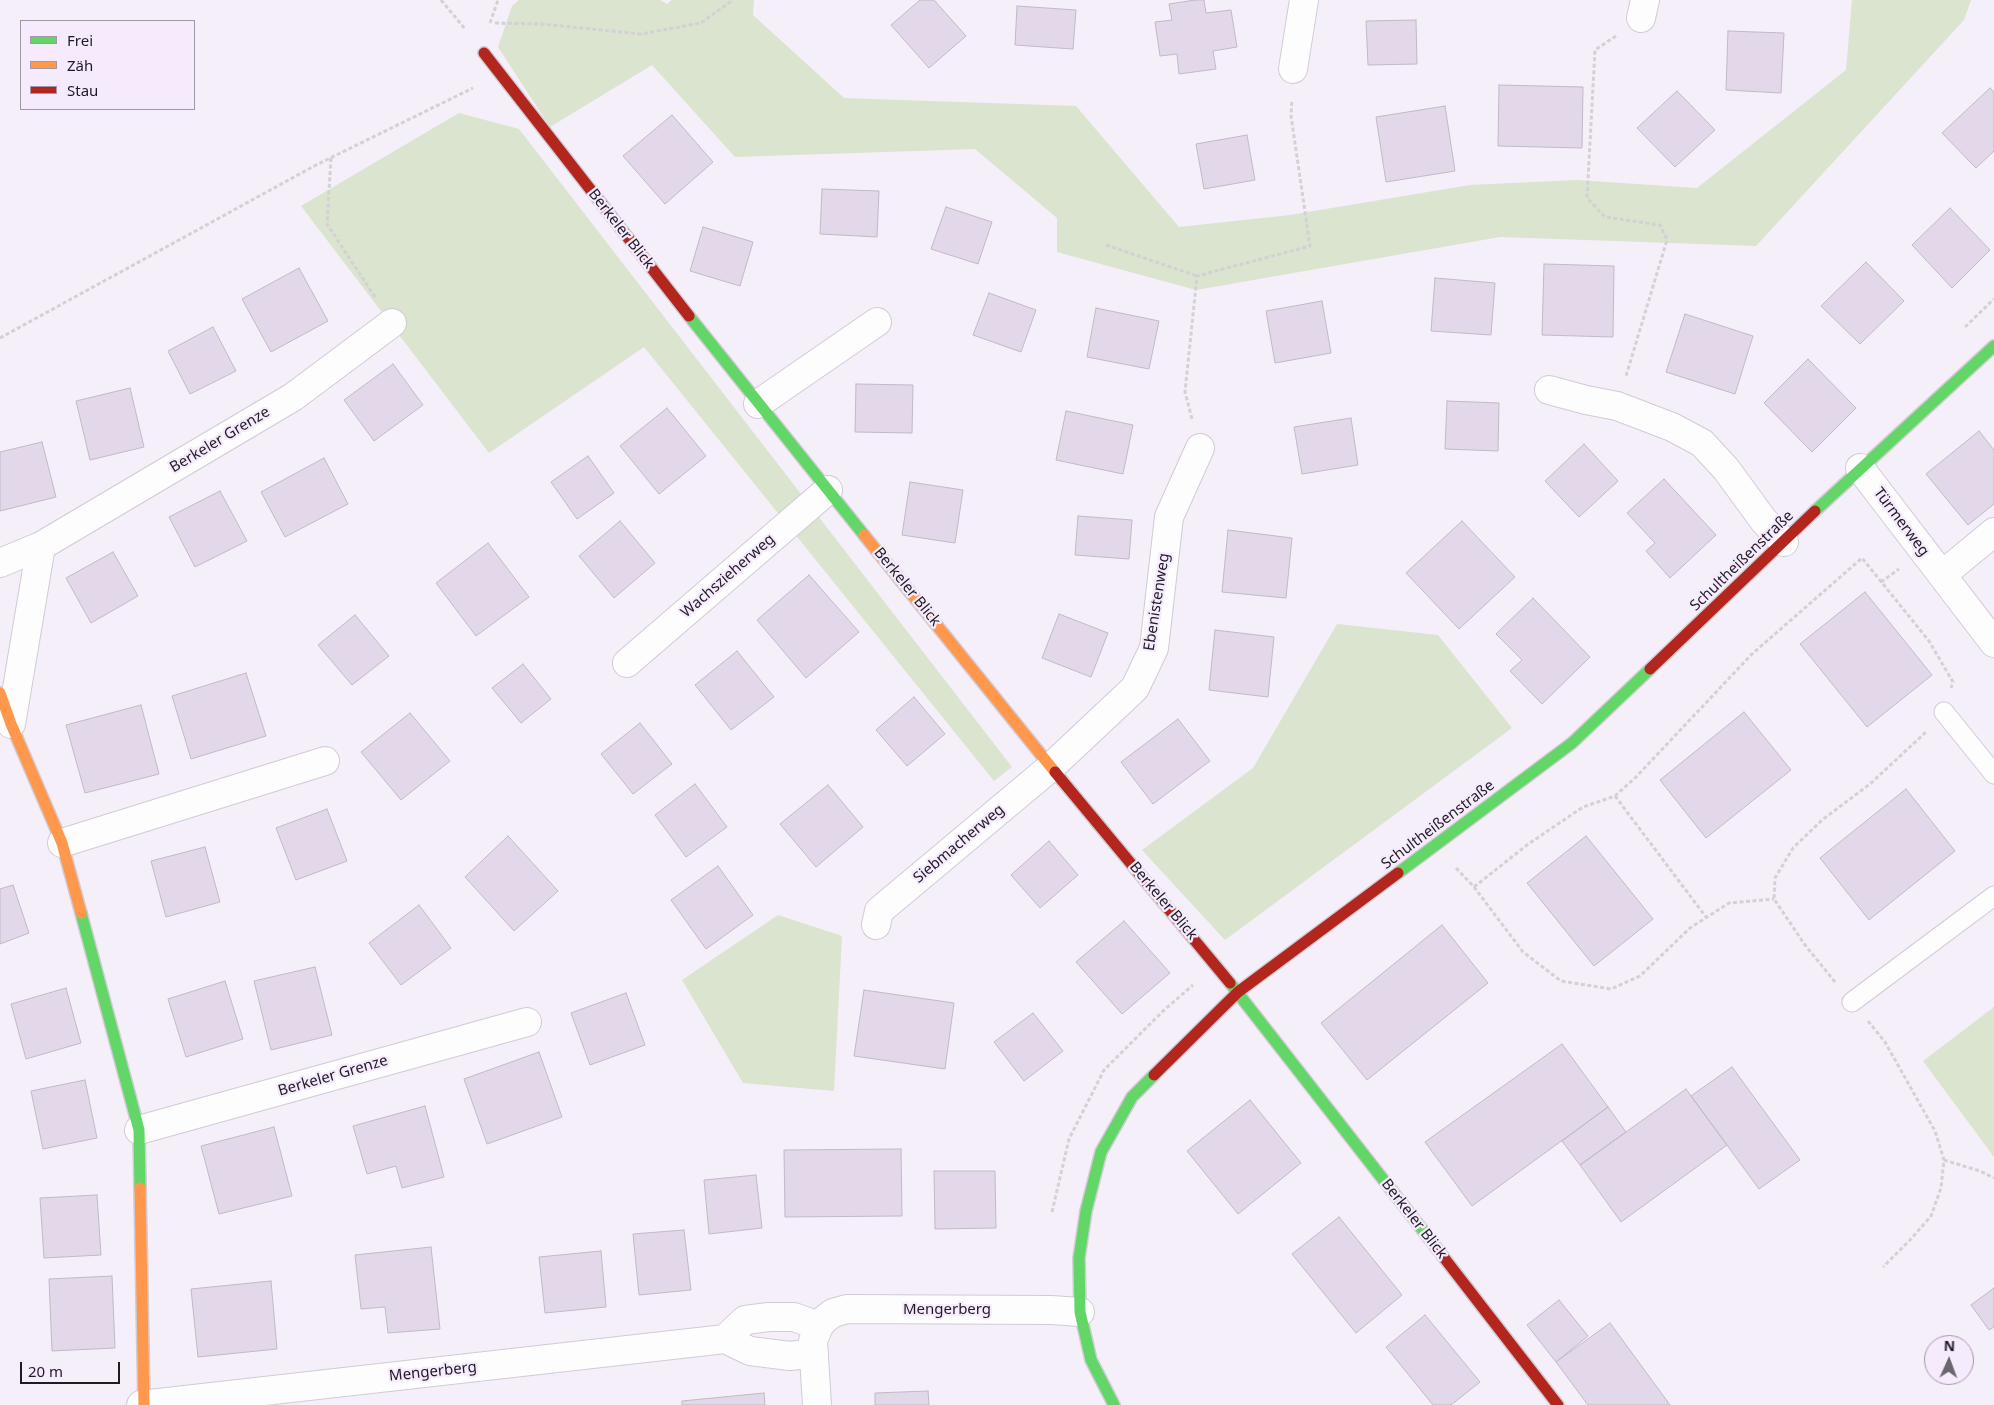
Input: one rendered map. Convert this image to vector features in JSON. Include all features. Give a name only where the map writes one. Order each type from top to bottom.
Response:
[{"type":"street","points":[[1293,69],[1304,0]]},
{"type":"street","name":"Berkeler Blick","points":[[484,53],[758,404],[1051,767],[1238,992],[1558,1405]]},
{"type":"street","points":[[758,404],[877,322]]},
{"type":"street","name":"Berkeler Grenze","points":[[0,563],[41,546],[294,397],[392,323]]},
{"type":"street","name":"Schultheißenstraße","points":[[1114,1405],[1091,1360],[1080,1312],[1078,1258],[1086,1211],[1101,1152],[1132,1097],[1238,992],[1572,742],[1860,468],[1994,346]]},
{"type":"street","points":[[1548,390],[1617,406],[1672,427],[1702,443],[1726,469],[1764,521],[1784,542]]},
{"type":"street","name":"Ebenistenweg","points":[[1051,767],[1135,688],[1154,648],[1169,517],[1200,448]]},
{"type":"street","name":"Türmerweg","points":[[1860,468],[1994,643]]},
{"type":"street","name":"Wachszieherweg","points":[[627,663],[828,490]]},
{"type":"street","points":[[1942,575],[1994,532]]},
{"type":"street","points":[[11,724],[41,546]]},
{"type":"street","points":[[0,693],[11,724],[62,843],[139,1130],[143,1405]]},
{"type":"street","points":[[62,843],[325,761]]},
{"type":"street","name":"Siebmacherweg","points":[[876,925],[879,911],[1051,767]]},
{"type":"street","name":"Berkeler Grenze","points":[[139,1130],[527,1022]]},
{"type":"street","name":"Mengerberg","points":[[815,1340],[825,1319],[833,1313],[847,1309],[1051,1310],[1080,1312]]},
{"type":"street","points":[[815,1340],[790,1356],[750,1351],[725,1339],[744,1320],[794,1317],[815,1340],[817,1405]]},
{"type":"street","name":"Mengerberg","points":[[143,1405],[725,1339]]},
{"type":"lane","points":[[1944,712],[1994,774]]},
{"type":"lane","points":[[1852,1002],[1994,896]]},
{"type":"path","points":[[441,0],[484,53]]},
{"type":"path","points":[[490,24],[542,24],[641,34],[701,23],[733,0]]},
{"type":"path","points":[[1617,406],[1667,240],[1660,225],[1605,217],[1587,198],[1595,50],[1643,9]]},
{"type":"path","points":[[1106,245],[1197,276],[1310,246],[1291,116],[1293,69]]},
{"type":"path","points":[[0,338],[331,157],[500,74]]},
{"type":"path","points":[[331,157],[327,224],[392,323]]},
{"type":"path","points":[[1197,276],[1185,392],[1200,448]]},
{"type":"path","points":[[1474,887],[1527,845],[1583,806],[1615,796],[1636,777],[1752,654],[1862,558],[1929,641],[1953,682],[1944,712],[1906,752],[1870,784],[1822,820],[1792,848],[1775,878],[1774,899],[1805,945],[1885,1042],[1934,1131],[1944,1160],[1941,1188],[1931,1216],[1911,1240],[1883,1267]]},
{"type":"path","points":[[1615,796],[1706,917]]},
{"type":"path","points":[[1435,846],[1474,887],[1523,952],[1561,981],[1611,989],[1640,976],[1690,928],[1730,903],[1774,899]]},
{"type":"path","points":[[1944,1160],[1980,1171],[1994,1178]]},
{"type":"green space","points":[[519,0],[660,0],[667,4],[672,0],[754,0],[753,15],[844,98],[1076,106],[1179,227],[1290,215],[1470,185],[1577,180],[1697,188],[1846,70],[1852,0],[1971,0],[1964,20],[1756,246],[1500,237],[1196,290],[1057,252],[1057,218],[975,149],[735,157],[652,65],[550,127],[498,47],[512,6]]},
{"type":"green space","points":[[459,113],[519,129],[1012,767],[994,781],[644,347],[489,453],[301,206]]},
{"type":"green space","points":[[1337,624],[1438,635],[1512,728],[1225,940],[1142,850],[1253,768]]},
{"type":"green space","points":[[778,915],[842,936],[834,1091],[743,1083],[682,980]]},
{"type":"green space","points":[[1994,1007],[1994,1157],[1923,1061]]},
{"type":"building","points":[[920,0],[934,0],[966,36],[929,68],[891,25]]},
{"type":"building","points":[[1204,0],[1206,13],[1231,10],[1237,47],[1213,51],[1216,69],[1179,74],[1177,54],[1160,56],[1155,22],[1172,20],[1169,4]]},
{"type":"building","points":[[1017,6],[1076,10],[1073,49],[1015,45]]},
{"type":"building","points":[[1416,20],[1417,64],[1368,65],[1366,21]]},
{"type":"building","points":[[1728,31],[1784,33],[1781,93],[1726,90]]},
{"type":"building","points":[[1499,85],[1583,87],[1582,148],[1498,146]]},
{"type":"building","points":[[1990,88],[1994,92],[1994,151],[1976,168],[1942,133]]},
{"type":"building","points":[[1677,91],[1715,130],[1675,167],[1637,128]]},
{"type":"building","points":[[1445,106],[1455,171],[1386,182],[1376,117]]},
{"type":"building","points":[[672,115],[713,162],[665,204],[623,156]]},
{"type":"building","points":[[1247,135],[1255,180],[1204,189],[1196,144]]},
{"type":"building","points":[[822,189],[879,191],[877,237],[820,234]]},
{"type":"building","points":[[946,207],[992,222],[978,264],[931,249]]},
{"type":"building","points":[[1950,208],[1990,250],[1952,288],[1912,245]]},
{"type":"building","points":[[703,227],[753,242],[740,286],[690,271]]},
{"type":"building","points":[[1866,262],[1904,301],[1860,344],[1821,306]]},
{"type":"building","points":[[1544,264],[1614,266],[1613,337],[1542,335]]},
{"type":"building","points":[[299,268],[328,321],[271,352],[242,299]]},
{"type":"building","points":[[1435,278],[1495,283],[1491,335],[1431,331]]},
{"type":"building","points":[[989,293],[1036,310],[1021,352],[973,335]]},
{"type":"building","points":[[1322,301],[1331,353],[1275,363],[1266,311]]},
{"type":"building","points":[[1096,308],[1159,321],[1149,369],[1087,357]]},
{"type":"building","points":[[1685,314],[1753,336],[1735,394],[1666,372]]},
{"type":"building","points":[[213,327],[236,371],[190,394],[168,351]]},
{"type":"building","points":[[1808,359],[1856,408],[1812,452],[1764,403]]},
{"type":"building","points":[[393,364],[423,405],[374,441],[344,400]]},
{"type":"building","points":[[856,384],[913,385],[912,433],[855,432]]},
{"type":"building","points":[[130,388],[144,447],[90,460],[76,401]]},
{"type":"building","points":[[1447,401],[1499,403],[1498,451],[1445,449]]},
{"type":"building","points":[[667,408],[706,456],[659,494],[620,446]]},
{"type":"building","points":[[1066,411],[1133,425],[1123,474],[1056,460]]},
{"type":"building","points":[[1351,418],[1358,465],[1302,474],[1294,427]]},
{"type":"building","points":[[1979,431],[1994,450],[1994,504],[1968,525],[1926,474]]},
{"type":"building","points":[[42,442],[56,497],[0,511],[0,452]]},
{"type":"building","points":[[1584,444],[1618,481],[1579,517],[1545,481]]},
{"type":"building","points":[[588,456],[614,493],[577,519],[551,482]]},
{"type":"building","points":[[324,458],[348,504],[285,537],[261,492]]},
{"type":"building","points":[[1664,479],[1716,535],[1670,578],[1646,551],[1655,543],[1627,513]]},
{"type":"building","points":[[910,482],[963,490],[955,543],[902,535]]},
{"type":"building","points":[[220,491],[247,541],[195,567],[169,517]]},
{"type":"building","points":[[1078,516],[1132,520],[1129,559],[1075,555]]},
{"type":"building","points":[[620,521],[655,563],[614,598],[579,556]]},
{"type":"building","points":[[1462,521],[1515,577],[1459,629],[1406,573]]},
{"type":"building","points":[[1228,530],[1292,538],[1286,598],[1222,592]]},
{"type":"building","points":[[488,543],[529,597],[476,636],[436,583]]},
{"type":"building","points":[[113,552],[138,596],[91,623],[66,578]]},
{"type":"building","points":[[809,575],[859,632],[806,678],[757,620]]},
{"type":"building","points":[[1865,592],[1932,675],[1867,727],[1800,644]]},
{"type":"building","points":[[1533,598],[1590,657],[1542,704],[1510,671],[1522,660],[1496,634]]},
{"type":"building","points":[[1059,614],[1108,633],[1091,677],[1042,658]]},
{"type":"building","points":[[355,615],[389,656],[352,685],[318,645]]},
{"type":"building","points":[[1215,630],[1274,637],[1268,697],[1209,690]]},
{"type":"building","points":[[737,651],[774,697],[731,730],[695,685]]},
{"type":"building","points":[[523,664],[551,699],[521,723],[492,688]]},
{"type":"building","points":[[246,673],[266,736],[191,759],[172,696]]},
{"type":"building","points":[[914,697],[945,734],[907,766],[876,730]]},
{"type":"building","points":[[141,705],[159,774],[85,793],[66,725]]},
{"type":"building","points":[[1744,712],[1791,770],[1706,838],[1660,780]]},
{"type":"building","points":[[410,713],[450,761],[401,800],[361,752]]},
{"type":"building","points":[[1178,719],[1210,761],[1153,804],[1121,762]]},
{"type":"building","points":[[640,723],[672,764],[633,794],[601,754]]},
{"type":"building","points":[[695,784],[727,827],[686,857],[655,815]]},
{"type":"building","points":[[828,785],[863,827],[816,867],[780,824]]},
{"type":"building","points":[[1906,789],[1955,851],[1869,920],[1820,858]]},
{"type":"building","points":[[327,809],[347,861],[296,880],[276,828]]},
{"type":"building","points":[[508,836],[558,891],[514,931],[465,877]]},
{"type":"building","points":[[1586,836],[1653,919],[1594,966],[1527,883]]},
{"type":"building","points":[[1049,841],[1078,875],[1040,908],[1011,875]]},
{"type":"building","points":[[205,847],[220,902],[166,917],[151,861]]},
{"type":"building","points":[[718,866],[753,915],[706,949],[671,900]]},
{"type":"building","points":[[13,885],[29,933],[0,944],[0,889]]},
{"type":"building","points":[[419,905],[451,948],[401,985],[369,943]]},
{"type":"building","points":[[1124,921],[1170,973],[1122,1014],[1076,962]]},
{"type":"building","points":[[1442,925],[1488,983],[1367,1080],[1321,1023]]},
{"type":"building","points":[[315,967],[332,1035],[271,1050],[254,981]]},
{"type":"building","points":[[225,981],[243,1039],[186,1057],[168,999]]},
{"type":"building","points":[[66,988],[81,1043],[26,1059],[11,1004]]},
{"type":"building","points":[[864,990],[954,1003],[945,1069],[854,1056]]},
{"type":"building","points":[[626,993],[645,1045],[590,1065],[571,1013]]},
{"type":"building","points":[[1033,1013],[1063,1051],[1024,1081],[994,1042]]},
{"type":"building","points":[[1562,1044],[1608,1107],[1472,1206],[1425,1142]]},
{"type":"building","points":[[539,1052],[562,1117],[487,1144],[464,1079]]},
{"type":"building","points":[[1732,1067],[1800,1160],[1759,1189],[1691,1096]]},
{"type":"building","points":[[85,1080],[97,1138],[43,1149],[31,1091]]},
{"type":"building","points":[[1686,1089],[1727,1145],[1621,1222],[1580,1165]]},
{"type":"building","points":[[1250,1100],[1301,1163],[1238,1214],[1187,1151]]},
{"type":"building","points":[[425,1106],[444,1177],[402,1188],[396,1166],[367,1174],[353,1126]]},
{"type":"building","points":[[1608,1107],[1626,1132],[1580,1165],[1562,1141]]},
{"type":"building","points":[[274,1127],[292,1196],[219,1214],[201,1146]]},
{"type":"building","points":[[901,1149],[902,1216],[785,1217],[784,1150]]},
{"type":"building","points":[[934,1171],[995,1171],[996,1228],[935,1229]]},
{"type":"building","points":[[756,1175],[762,1228],[709,1234],[704,1180]]},
{"type":"building","points":[[97,1195],[101,1255],[44,1258],[40,1198]]},
{"type":"building","points":[[1339,1217],[1402,1295],[1356,1333],[1292,1254]]},
{"type":"building","points":[[684,1230],[691,1290],[639,1295],[633,1234]]},
{"type":"building","points":[[431,1247],[440,1329],[388,1333],[385,1307],[361,1309],[355,1255]]},
{"type":"building","points":[[601,1251],[606,1307],[545,1313],[539,1257]]},
{"type":"building","points":[[112,1276],[115,1348],[52,1351],[49,1279]]},
{"type":"building","points":[[271,1281],[277,1349],[198,1357],[191,1289]]},
{"type":"building","points":[[1994,1288],[1994,1327],[1989,1330],[1971,1305]]},
{"type":"building","points":[[1559,1300],[1588,1336],[1556,1362],[1527,1325]]},
{"type":"building","points":[[1425,1315],[1480,1382],[1451,1405],[1433,1405],[1386,1347]]},
{"type":"building","points":[[1610,1323],[1670,1405],[1588,1405],[1556,1362]]},
{"type":"building","points":[[928,1391],[929,1405],[875,1405],[875,1393]]},
{"type":"building","points":[[764,1393],[765,1405],[682,1405],[682,1401]]},
{"type":"traffic: fast","points":[[689,316],[864,535]]},
{"type":"traffic: fast","points":[[1815,511],[1994,346]]},
{"type":"traffic: fast","points":[[1398,873],[1572,743],[1650,669]]},
{"type":"traffic: fast","points":[[81,913],[139,1130],[140,1188]]},
{"type":"traffic: fast","points":[[1230,983],[1428,1237]]},
{"type":"traffic: fast","points":[[1114,1405],[1091,1360],[1080,1312],[1079,1258],[1086,1211],[1101,1152],[1132,1097],[1154,1075]]},
{"type":"traffic: slow","points":[[864,535],[1055,772]]},
{"type":"traffic: slow","points":[[0,693],[11,724],[62,843],[81,913]]},
{"type":"traffic: slow","points":[[140,1188],[144,1405]]},
{"type":"traffic: jam","points":[[484,53],[689,316]]},
{"type":"traffic: jam","points":[[1650,669],[1815,511]]},
{"type":"traffic: jam","points":[[1055,772],[1230,983]]},
{"type":"traffic: jam","points":[[1154,1075],[1238,992],[1398,873]]},
{"type":"traffic: jam","points":[[1428,1237],[1558,1405]]}]
